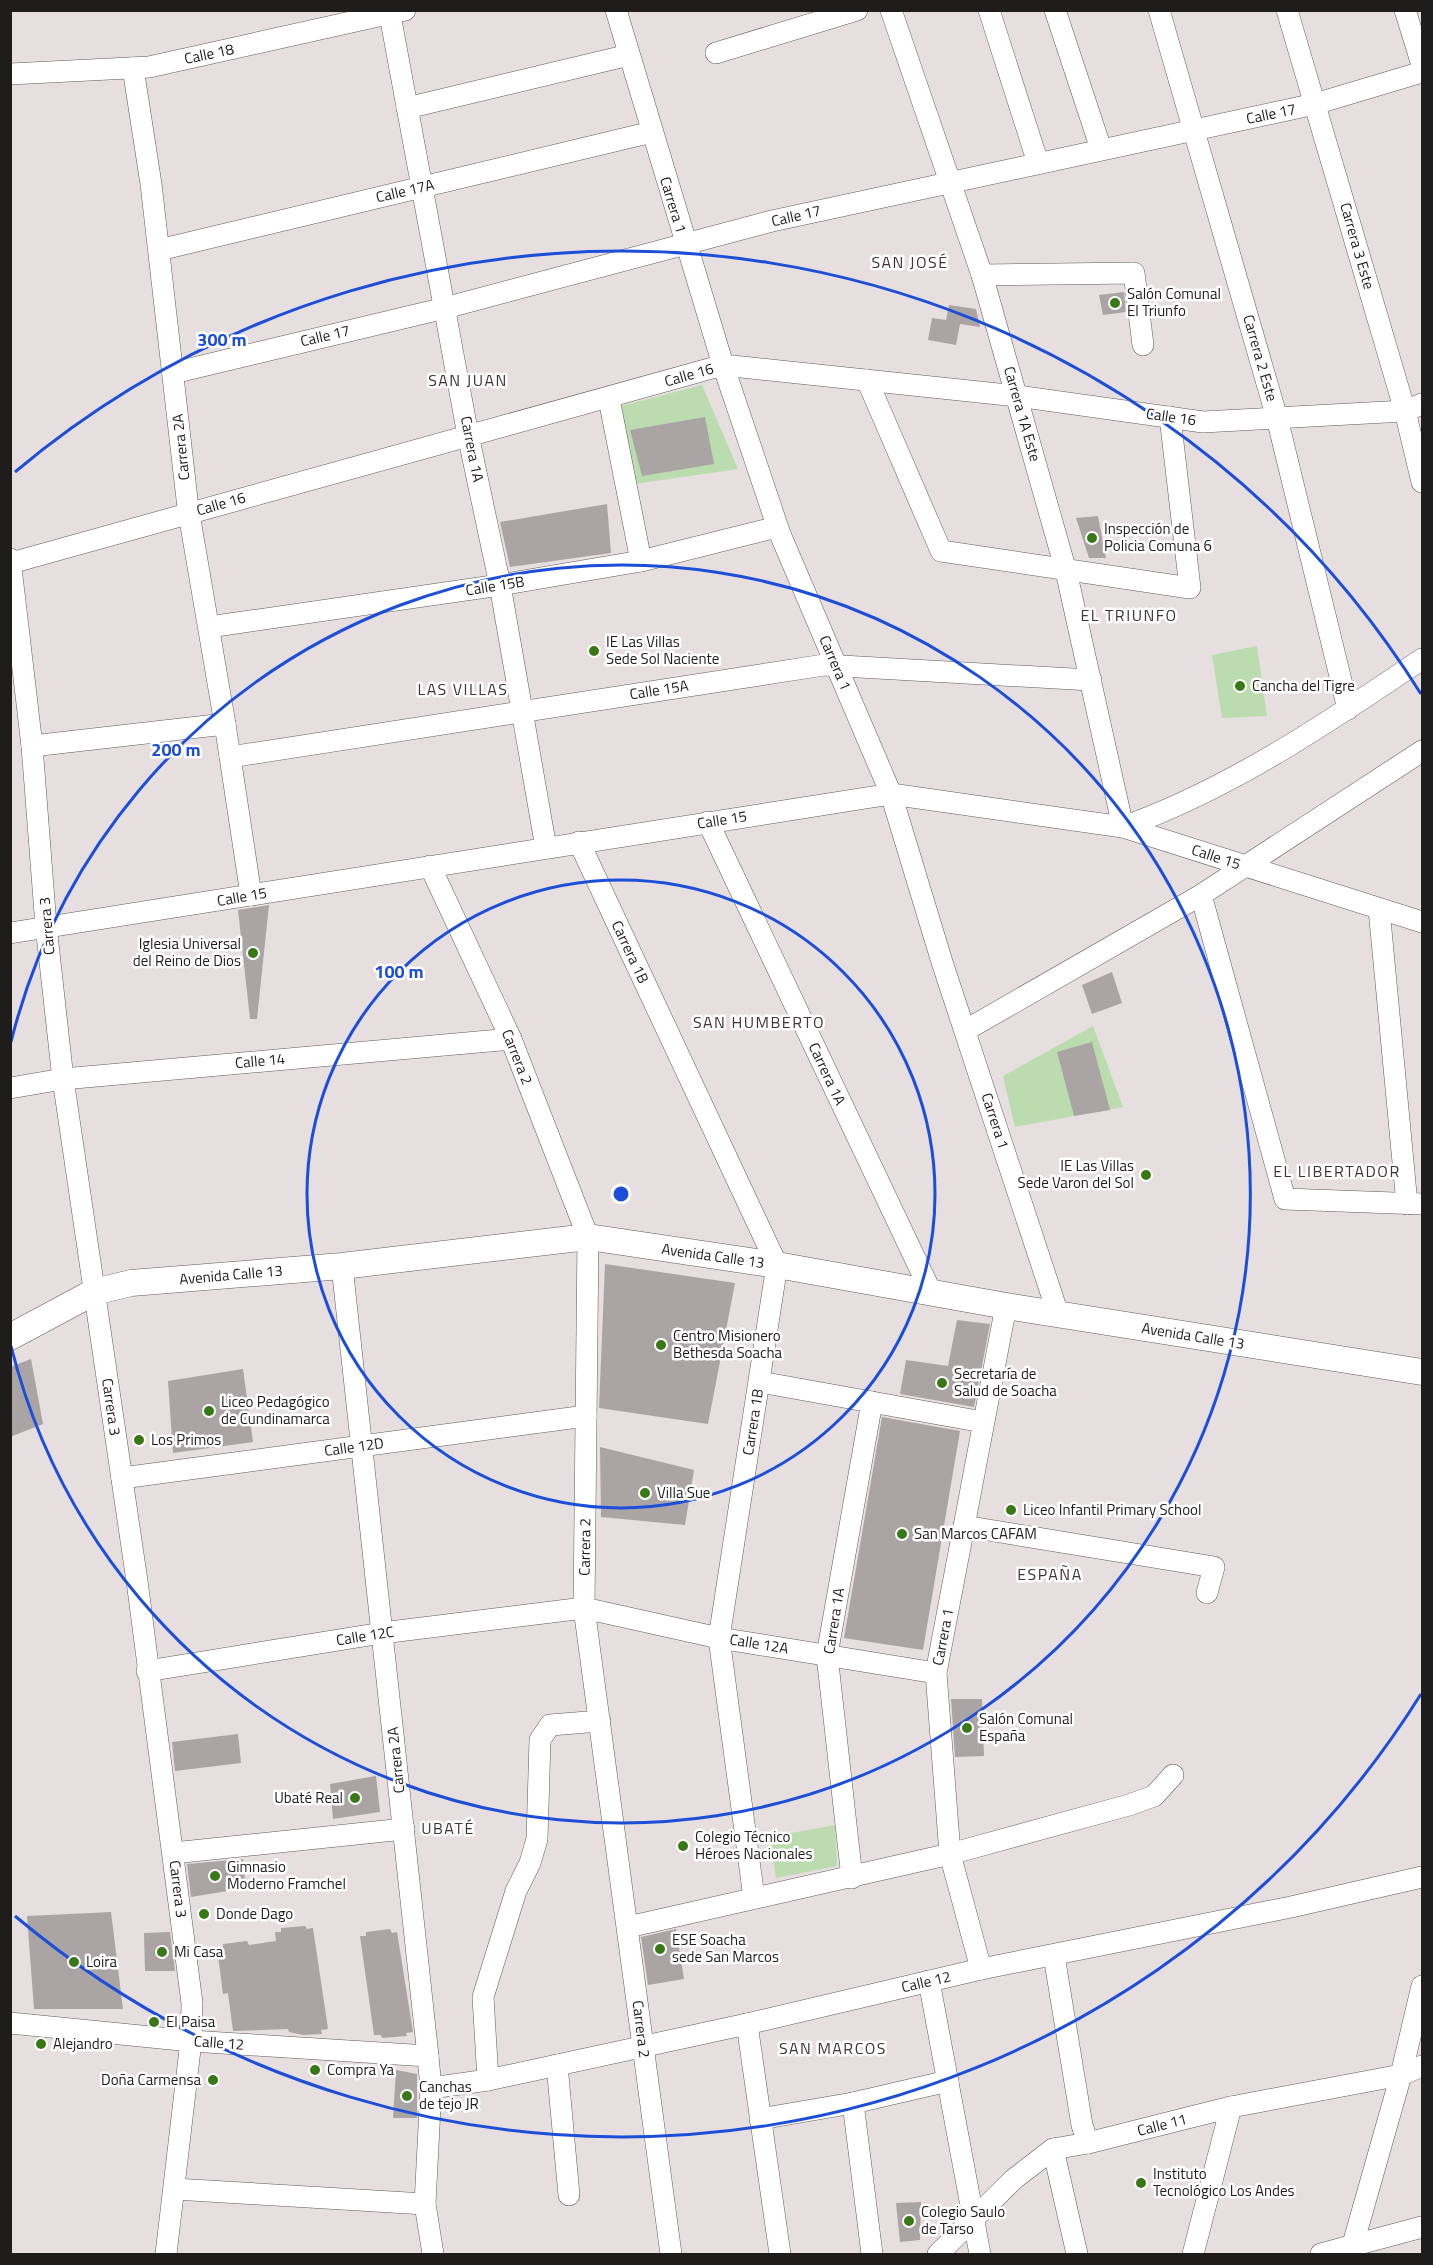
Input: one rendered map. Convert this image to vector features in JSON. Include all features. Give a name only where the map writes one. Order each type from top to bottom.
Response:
[{"type":"main road","name":"Avenida Calle 13","points":[[10,1337],[94,1292],[130,1283],[342,1266],[588,1237],[777,1265],[1006,1306],[1422,1372]]},
{"type":"street","name":"Carrera 1","points":[[616,10],[685,243],[777,527],[891,794],[1058,1314]]},
{"type":"street","points":[[716,53],[857,10]]},
{"type":"street","name":"Carrera 1A Este","points":[[891,10],[982,275],[1017,396],[1066,571],[1123,827]]},
{"type":"street","points":[[989,10],[1038,163]]},
{"type":"street","points":[[1055,10],[1101,149]]},
{"type":"street","name":"Carrera 2 Este","points":[[1159,10],[1277,418],[1348,710]]},
{"type":"street","name":"Carrera 3 Este","points":[[1287,10],[1315,104],[1414,408],[1422,482]]},
{"type":"street","points":[[1405,10],[1422,65]]},
{"type":"street","name":"Calle 18","points":[[10,74],[149,67],[397,13]]},
{"type":"street","name":"Carrera 1A","points":[[397,13],[407,108],[468,435],[500,585],[520,712],[546,848]]},
{"type":"street","points":[[407,108],[629,56]]},
{"type":"street","name":"Carrera 2A","points":[[133,68],[159,250],[189,513],[251,895]]},
{"type":"street","name":"Calle 17","points":[[173,373],[445,308],[772,220],[1315,104],[1422,72]]},
{"type":"street","name":"Calle 17A","points":[[159,250],[652,132]]},
{"type":"street","points":[[982,275],[1134,273],[1143,345]]},
{"type":"street","name":"Calle 16","points":[[11,561],[468,435],[609,399],[723,365],[1017,396],[1203,422],[1414,408]]},
{"type":"street","points":[[867,380],[941,550],[1066,571],[1191,588],[1170,417]]},
{"type":"street","points":[[609,399],[641,561]]},
{"type":"street","name":"Calle 15B","points":[[209,627],[500,585],[641,561],[777,527]]},
{"type":"street","name":"Carrera 3","points":[[11,561],[15,634],[32,746],[46,926],[63,1079],[122,1478],[192,2003],[191,2041],[175,2188],[165,2254]]},
{"type":"street","points":[[1123,827],[1159,814],[1214,786],[1348,710],[1422,659]]},
{"type":"street","name":"Calle 15A","points":[[230,758],[824,665],[1091,680]]},
{"type":"street","points":[[32,746],[225,724]]},
{"type":"street","points":[[966,1030],[1201,895],[1422,752]]},
{"type":"street","name":"Calle 15","points":[[10,933],[891,794],[1123,827],[1422,922]]},
{"type":"street","name":"Carrera 1A","points":[[708,822],[931,1292]]},
{"type":"street","name":"Carrera 1B","points":[[579,843],[777,1265],[719,1638],[754,1898]]},
{"type":"street","name":"Carrera 2","points":[[430,867],[511,1039],[588,1237],[584,1608],[671,2254]]},
{"type":"street","points":[[1201,895],[1285,1199],[1415,1204],[1379,909]]},
{"type":"street","name":"Calle 14","points":[[10,1088],[63,1079],[511,1039]]},
{"type":"street","name":"Carrera 2A","points":[[342,1266],[431,2088],[425,2204],[434,2254]]},
{"type":"street","name":"Carrera 1","points":[[981,1969],[950,1854],[936,1673],[1006,1306]]},
{"type":"street","points":[[760,1382],[983,1422]]},
{"type":"street","name":"Carrera 1A","points":[[852,1878],[827,1655],[873,1402]]},
{"type":"street","name":"Calle 12D","points":[[122,1478],[586,1416]]},
{"type":"street","points":[[964,1526],[1214,1567],[1207,1593]]},
{"type":"street","name":"Calle 12A","points":[[584,1608],[719,1638],[936,1673]]},
{"type":"street","name":"Calle 12C","points":[[147,1671],[381,1633],[584,1608]]},
{"type":"street","points":[[488,2080],[483,1997],[516,1891],[530,1863],[537,1839],[540,1740],[550,1725],[600,1721]]},
{"type":"street","points":[[628,1927],[950,1854],[1154,1796],[1173,1775]]},
{"type":"street","points":[[173,1853],[404,1829]]},
{"type":"street","name":"Calle 12","points":[[431,2088],[488,2080],[747,2024],[981,1969],[1054,1956],[1422,1877]]},
{"type":"street","points":[[1054,1956],[1082,2125],[1088,2143]]},
{"type":"street","points":[[929,1981],[980,2254]]},
{"type":"street","points":[[1354,2249],[1401,2075],[1422,1986]]},
{"type":"street","name":"Calle 12","points":[[10,2023],[191,2041],[428,2056]]},
{"type":"street","points":[[747,2024],[780,2254]]},
{"type":"street","points":[[557,2065],[569,2195]]},
{"type":"street","name":"Calle 11","points":[[938,2254],[1014,2179],[1053,2149],[1088,2143],[1231,2108],[1401,2075],[1422,2066]]},
{"type":"street","points":[[760,2119],[853,2103],[948,2081]]},
{"type":"street","points":[[853,2103],[872,2254]]},
{"type":"street","points":[[1193,2254],[1231,2108]]},
{"type":"street","points":[[1053,2149],[1077,2254]]},
{"type":"street","points":[[175,2188],[425,2204]]},
{"type":"street","points":[[1321,2254],[1354,2249],[1422,2227]]},
{"type":"green space","points":[[702,385],[738,469],[634,484],[617,407]]},
{"type":"green space","name":"Cancha del Tigre","points":[[1257,646],[1267,716],[1222,718],[1212,655]]},
{"type":"green space","points":[[1093,1026],[1123,1107],[1015,1127],[1003,1076]]},
{"type":"green space","points":[[835,1825],[837,1866],[776,1878],[770,1837]]},
{"type":"building","name":"Salón Comunal El Triunfo","points":[[1124,292],[1126,312],[1103,315],[1099,295]]},
{"type":"building","points":[[949,305],[976,309],[980,327],[960,324],[956,345],[928,340],[932,318],[946,320]]},
{"type":"building","points":[[705,417],[714,464],[642,476],[630,430]]},
{"type":"building","points":[[607,504],[611,553],[510,567],[500,522]]},
{"type":"building","name":"Inspección de Policia Comuna 6","points":[[1098,516],[1106,558],[1089,558],[1076,518]]},
{"type":"building","name":"Iglesia Universal del Reino de Dios","points":[[269,905],[257,1019],[250,1019],[238,910]]},
{"type":"building","points":[[1112,972],[1122,1003],[1092,1014],[1082,985]]},
{"type":"building","points":[[1092,1042],[1110,1110],[1074,1116],[1057,1052]]},
{"type":"building","name":"Centro Misionero Bethesda Soacha","points":[[605,1264],[735,1283],[708,1424],[599,1408]]},
{"type":"building","name":"Secretaría de Salud de Soacha","points":[[957,1320],[990,1324],[974,1407],[900,1394],[906,1360],[948,1366]]},
{"type":"building","points":[[31,1359],[43,1424],[10,1437],[10,1367]]},
{"type":"building","name":"Liceo Pedagógico de Cundinamarca","points":[[243,1369],[253,1442],[173,1453],[168,1381]]},
{"type":"building","name":"San Marcos CAFAM","points":[[882,1417],[960,1431],[923,1650],[844,1638]]},
{"type":"building","name":"Villa Sue","points":[[600,1447],[694,1470],[685,1525],[601,1517]]},
{"type":"building","name":"Salón Comunal España","points":[[951,1699],[982,1699],[984,1756],[955,1757]]},
{"type":"building","points":[[238,1734],[241,1763],[175,1771],[172,1742]]},
{"type":"building","name":"Ubaté Real","points":[[376,1776],[380,1812],[333,1819],[330,1784]]},
{"type":"building","name":"Gimnasio Moderno Framchel","points":[[243,1859],[246,1888],[191,1897],[187,1864]]},
{"type":"building","name":"Loira","points":[[111,1912],[123,2009],[34,2009],[27,1916]]},
{"type":"building","points":[[305,1926],[307,1929],[313,1928],[328,2029],[321,2030],[322,2034],[303,2035],[289,2032],[288,2029],[233,2031],[228,1993],[223,1994],[217,1948],[223,1948],[223,1944],[247,1941],[249,1945],[276,1941],[275,1932],[281,1932],[281,1928]]},
{"type":"building","points":[[390,1929],[392,1933],[397,1932],[413,2032],[406,2033],[407,2036],[382,2038],[381,2035],[374,2035],[360,1936],[366,1936],[366,1932]]},
{"type":"building","name":"ESE Soacha sede San Marcos","points":[[676,1929],[684,1979],[648,1985],[641,1937]]},
{"type":"building","name":"Mi Casa","points":[[170,1932],[175,1971],[145,1971],[144,1933]]},
{"type":"building","name":"Canchas de tejo JR","points":[[396,2070],[417,2074],[417,2118],[393,2118]]},
{"type":"building","name":"Colegio Saulo de Tarso","points":[[921,2202],[920,2240],[900,2242],[896,2203]]},
{"type":"place","name":"Salón Comunal El Triunfo","points":[[1115,303]]},
{"type":"place","name":"Inspección de Policia Comuna 6","points":[[1092,538]]},
{"type":"place","name":"IE Las Villas Sede Sol Naciente","points":[[594,651]]},
{"type":"place","name":"Cancha del Tigre","points":[[1240,686]]},
{"type":"place","name":"Iglesia Universal del Reino de Dios","points":[[253,953]]},
{"type":"place","name":"IE Las Villas Sede Varon del Sol","points":[[1146,1175]]},
{"type":"place","name":"Centro Misionero Bethesda Soacha","points":[[661,1345]]},
{"type":"place","name":"Secretaría de Salud de Soacha","points":[[942,1383]]},
{"type":"place","name":"Liceo Pedagógico de Cundinamarca","points":[[209,1411]]},
{"type":"place","name":"Los Primos","points":[[139,1440]]},
{"type":"place","name":"Villa Sue","points":[[645,1493]]},
{"type":"place","name":"Liceo Infantil Primary School","points":[[1011,1510]]},
{"type":"place","name":"San Marcos CAFAM","points":[[902,1534]]},
{"type":"place","name":"Salón Comunal España","points":[[967,1728]]},
{"type":"place","name":"Ubaté Real","points":[[355,1798]]},
{"type":"place","name":"Colegio Técnico Héroes Nacionales","points":[[683,1846]]},
{"type":"place","name":"Gimnasio Moderno Framchel","points":[[215,1876]]},
{"type":"place","name":"Donde Dago","points":[[204,1914]]},
{"type":"place","name":"ESE Soacha sede San Marcos","points":[[660,1949]]},
{"type":"place","name":"Mi Casa","points":[[162,1952]]},
{"type":"place","name":"Loira","points":[[74,1962]]},
{"type":"place","name":"El Paisa","points":[[154,2022]]},
{"type":"place","name":"Alejandro","points":[[41,2044]]},
{"type":"place","name":"Compra Ya","points":[[315,2070]]},
{"type":"place","name":"Doña Carmensa","points":[[213,2080]]},
{"type":"place","name":"Canchas de tejo JR","points":[[407,2096]]},
{"type":"place","name":"Instituto Tecnológico Los Andes","points":[[1141,2183]]},
{"type":"place","name":"Colegio Saulo de Tarso","points":[[909,2221]]},
{"type":"district","name":"SAN JOSÉ","points":[[910,262]]},
{"type":"district","name":"SAN JUAN","points":[[468,380]]},
{"type":"district","name":"EL TRIUNFO","points":[[1129,615]]},
{"type":"district","name":"LAS VILLAS","points":[[463,689]]},
{"type":"district","name":"SAN HUMBERTO","points":[[759,1022]]},
{"type":"district","name":"EL LIBERTADOR","points":[[1337,1171]]},
{"type":"district","name":"ESPAÑA","points":[[1050,1574]]},
{"type":"district","name":"UBATÉ","points":[[448,1828]]},
{"type":"district","name":"SAN MARCOS","points":[[833,2048]]}]
